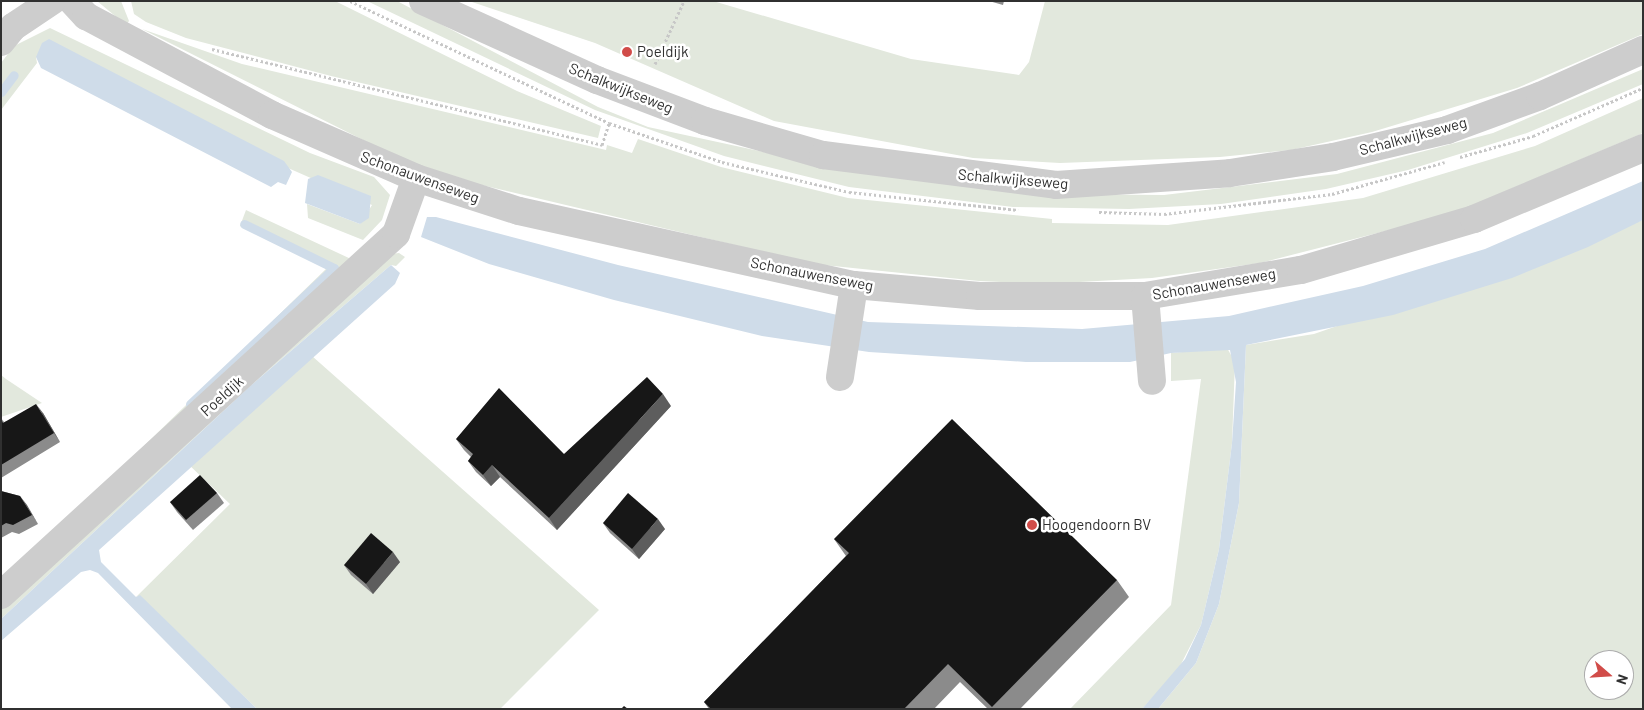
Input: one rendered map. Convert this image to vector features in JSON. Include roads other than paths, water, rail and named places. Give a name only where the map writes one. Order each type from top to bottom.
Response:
[{"type":"street","points":[[1,42],[13,27],[52,1]]},
{"type":"street","name":"Schonauwenseweg","points":[[72,1],[86,16],[272,115],[416,178],[519,211],[852,297],[980,296],[1146,309],[1301,270],[1465,222],[1643,148]]},
{"type":"street","name":"Schalkwijkseweg","points":[[423,1],[597,80],[759,137],[823,155],[1056,185],[1230,173],[1333,157],[1447,130],[1540,96],[1643,50]]},
{"type":"street","name":"Poeldijk","points":[[1,595],[396,234],[416,178]]},
{"type":"street","points":[[842,364],[852,297]]},
{"type":"street","points":[[1146,309],[1151,371]]},
{"type":"water","points":[[49,39],[284,161],[292,172],[286,185],[278,182],[271,187],[41,68],[36,57],[42,43]]},
{"type":"water","points":[[318,175],[371,196],[369,218],[360,224],[305,203],[308,179]]},
{"type":"water","points":[[1643,181],[1643,220],[1588,247],[1512,278],[1393,315],[1246,345],[1239,503],[1219,604],[1196,663],[1158,709],[1142,709],[1185,659],[1201,625],[1219,549],[1232,443],[1236,382],[1230,350],[1171,353],[1130,362],[1026,362],[869,352],[762,336],[614,300],[489,264],[421,237],[427,217],[436,217],[618,265],[868,322],[1082,329],[1229,316],[1363,286],[1485,249]]},
{"type":"water","points":[[391,265],[400,273],[395,284],[99,550],[101,562],[136,597],[140,595],[257,709],[232,709],[98,573],[90,570],[81,572],[1,641],[1,619],[249,387]]},
{"type":"waterway","points":[[1,92],[14,75]]},
{"type":"waterway","points":[[190,404],[334,268],[244,224]]},
{"type":"place","name":"Poeldijk","points":[[627,52]]},
{"type":"place","name":"Hoogendoorn BV","points":[[1032,525]]}]
